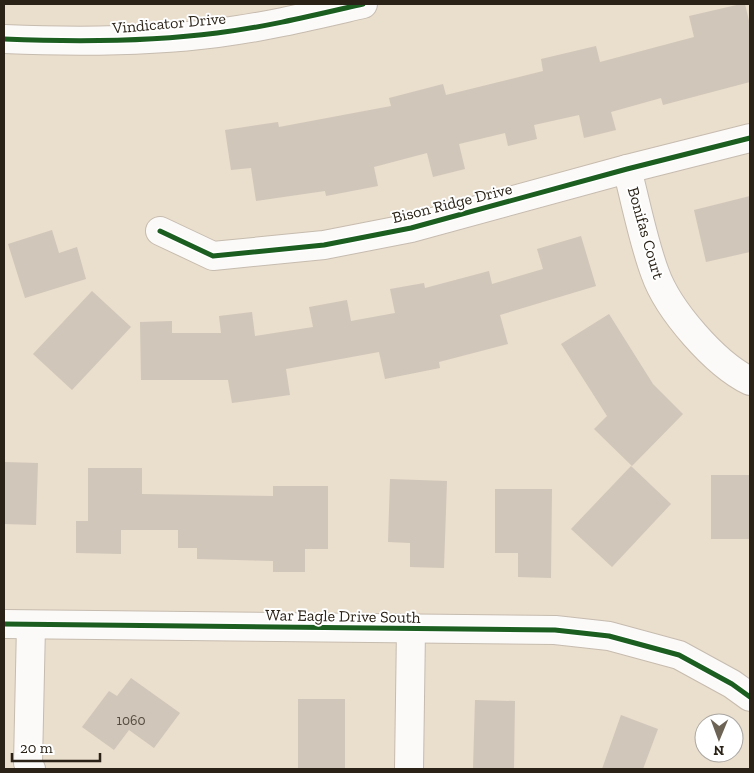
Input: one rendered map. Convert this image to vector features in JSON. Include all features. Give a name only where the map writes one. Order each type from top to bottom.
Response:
[{"type":"street","name":"Vindicator Drive","points":[[4,39],[100,41],[217,33],[286,22],[363,4]]},
{"type":"street","name":"Bison Ridge Drive","points":[[160,231],[213,256],[324,245],[411,228],[627,169],[750,138]]},
{"type":"street","name":"Bonifas Court","points":[[627,169],[655,275],[676,313],[705,347],[740,376],[750,381]]},
{"type":"street","name":"War Eagle Drive South","points":[[4,624],[555,630],[609,636],[679,655],[732,684],[750,697]]},
{"type":"street","points":[[31,625],[28,763],[31,769]]},
{"type":"street","points":[[409,769],[411,629]]},
{"type":"building","points":[[745,4],[750,25],[750,82],[663,105],[661,98],[611,112],[616,130],[584,138],[579,115],[534,125],[537,139],[508,146],[505,133],[459,144],[465,169],[433,177],[427,153],[374,167],[378,186],[326,196],[325,191],[256,201],[251,168],[231,170],[225,130],[278,122],[279,127],[391,106],[389,98],[443,84],[446,95],[543,71],[541,59],[596,46],[600,62],[694,37],[689,16]]},
{"type":"building","points":[[750,196],[750,252],[706,262],[694,210]]},
{"type":"building","points":[[52,230],[59,253],[77,247],[86,279],[25,298],[8,244]]},
{"type":"building","points":[[581,236],[596,286],[500,315],[508,344],[439,362],[440,368],[385,379],[379,352],[286,369],[290,395],[232,403],[228,380],[141,380],[140,322],[172,321],[172,333],[221,333],[219,316],[252,312],[255,336],[313,327],[309,307],[347,300],[351,321],[395,313],[390,289],[424,283],[425,288],[489,271],[492,284],[543,269],[537,249]]},
{"type":"building","points":[[92,291],[131,327],[72,390],[33,354]]},
{"type":"building","points":[[609,314],[653,384],[683,414],[632,466],[594,429],[607,416],[561,344]]},
{"type":"building","points":[[4,462],[38,463],[36,525],[4,524]]},
{"type":"building","points":[[631,466],[671,504],[612,567],[571,529]]},
{"type":"building","points":[[88,468],[142,468],[142,494],[273,496],[273,486],[328,486],[328,549],[305,549],[305,572],[273,572],[273,561],[197,559],[197,548],[178,548],[178,530],[121,530],[121,554],[76,553],[76,521],[88,521]]},
{"type":"building","points":[[711,475],[750,475],[750,539],[711,539]]},
{"type":"building","points":[[390,479],[447,481],[444,568],[410,567],[410,543],[388,542]]},
{"type":"building","points":[[495,489],[552,489],[551,578],[518,577],[518,553],[495,553]]},
{"type":"building","points":[[131,678],[180,713],[154,748],[129,730],[114,750],[82,727],[109,691],[117,696]]},
{"type":"building","points":[[298,699],[345,699],[345,769],[298,769]]},
{"type":"building","points":[[475,700],[515,701],[514,769],[473,769]]},
{"type":"building","points":[[621,715],[658,729],[643,769],[602,769]]},
{"type":"cycle path","points":[[4,39],[57,41],[191,36],[272,24],[363,4]]},
{"type":"cycle path","points":[[160,231],[213,256],[324,245],[411,228],[627,169],[750,138]]},
{"type":"cycle path","points":[[4,624],[555,630],[609,636],[679,655],[732,684],[750,697]]}]
